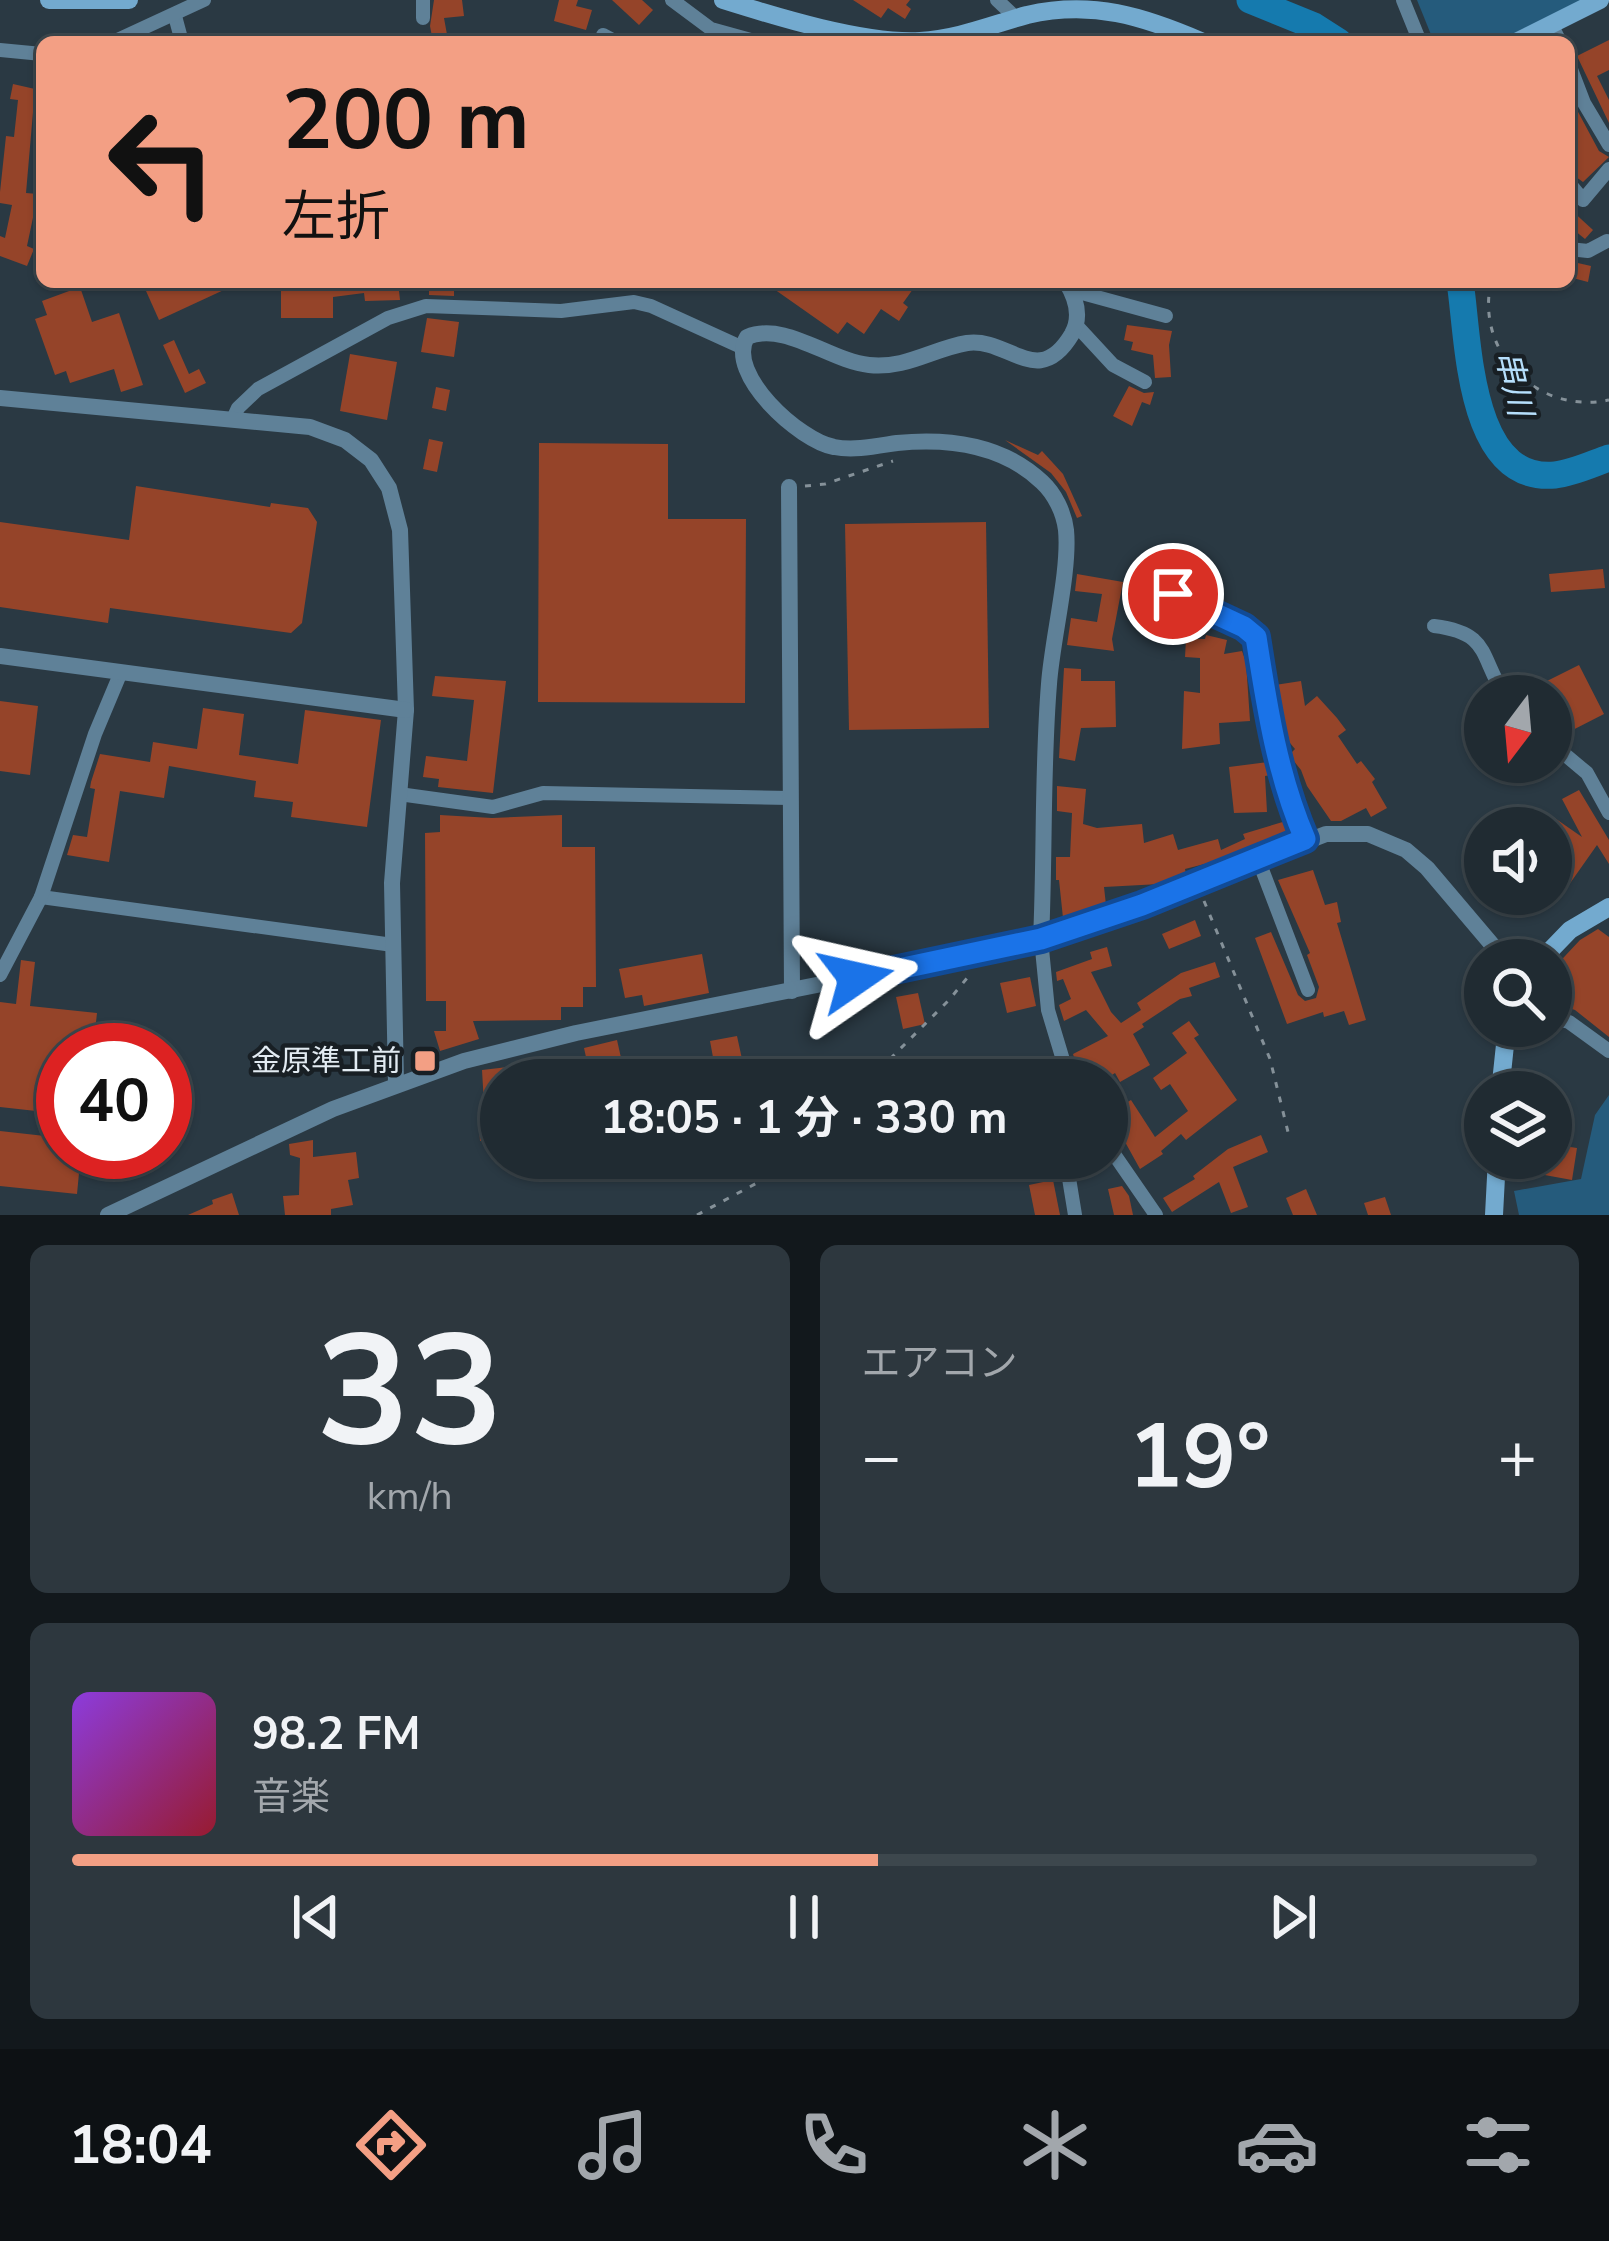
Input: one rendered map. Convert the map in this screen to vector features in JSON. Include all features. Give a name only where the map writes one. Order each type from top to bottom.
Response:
[{"type":"main road","points":[[50,0],[129,0]]},
{"type":"main road","points":[[723,0],[866,36]]},
{"type":"main road","points":[[1556,33],[1600,0]]},
{"type":"main road","points":[[989,34],[1029,11],[1074,7],[1106,8],[1186,36]]},
{"type":"main road","points":[[1561,939],[1609,907]]},
{"type":"main road","points":[[1494,1215],[1496,1179]]},
{"type":"street","points":[[127,36],[204,0]]},
{"type":"street","points":[[423,0],[423,18]]},
{"type":"street","points":[[672,0],[711,29],[736,36]]},
{"type":"street","points":[[997,0],[1029,11]]},
{"type":"street","points":[[1403,0],[1418,36]]},
{"type":"street","points":[[176,16],[181,36]]},
{"type":"street","points":[[0,50],[36,53]]},
{"type":"street","points":[[1575,80],[1609,145]]},
{"type":"street","points":[[1575,109],[1584,104]]},
{"type":"street","points":[[1575,190],[1583,200],[1609,169]]},
{"type":"street","points":[[1575,250],[1588,251],[1606,241]]},
{"type":"street","points":[[1068,288],[1076,325],[1113,365],[1145,382]]},
{"type":"street","points":[[1075,288],[1166,316]]},
{"type":"street","points":[[233,419],[258,389],[388,318],[426,307],[561,311],[634,302],[742,346]]},
{"type":"street","points":[[1062,1059],[1051,1025],[1041,939],[1047,700],[1066,539],[1059,506],[1038,479],[979,447],[931,440],[848,448],[824,445],[766,400],[745,370],[742,346],[747,338],[767,332],[865,365],[906,364],[976,343],[1033,361],[1053,357],[1076,325]]},
{"type":"street","points":[[0,398],[327,432],[354,445],[378,469],[393,499],[400,530],[406,710],[392,883],[396,1083]]},
{"type":"street","points":[[789,487],[792,991]]},
{"type":"street","points":[[1173,594],[1256,637],[1286,794],[1305,839]]},
{"type":"street","points":[[1434,626],[1457,629],[1477,639],[1494,675]]},
{"type":"street","points":[[0,656],[406,710]]},
{"type":"street","points":[[0,975],[41,897],[94,734],[122,672]]},
{"type":"street","points":[[1572,760],[1587,773],[1609,813]]},
{"type":"street","points":[[399,794],[493,807],[543,793],[790,798]]},
{"type":"street","points":[[108,1215],[396,1083],[529,1043],[1041,939],[1305,839],[1358,833],[1406,850],[1486,939]]},
{"type":"street","points":[[1258,859],[1308,990]]},
{"type":"street","points":[[41,897],[393,945]]},
{"type":"street","points":[[1572,1024],[1609,1051]]},
{"type":"street","points":[[1069,1179],[1076,1215]]},
{"type":"street","points":[[1128,1179],[1156,1215]]},
{"type":"path","points":[[1491,288],[1496,343],[1525,382],[1568,403],[1609,400]]},
{"type":"path","points":[[789,487],[825,484],[900,459]]},
{"type":"path","points":[[1197,883],[1270,1059],[1289,1136]]},
{"type":"path","points":[[890,1059],[950,1000],[972,972],[978,953]]},
{"type":"path","points":[[698,1215],[764,1179]]},
{"type":"shaded area","points":[[1417,0],[1601,0],[1515,36],[1432,36]]},
{"type":"shaded area","points":[[1609,1095],[1609,1215],[1519,1215],[1514,1191],[1581,1179],[1595,1115]]},
{"type":"building","points":[[434,0],[462,0],[464,16],[444,18],[447,36],[432,36]]},
{"type":"building","points":[[559,0],[578,0],[576,6],[592,10],[586,30],[554,21]]},
{"type":"building","points":[[612,0],[642,0],[653,10],[639,25]]},
{"type":"building","points":[[853,0],[910,0],[906,5],[911,9],[905,19],[888,8],[881,18]]},
{"type":"building","points":[[1609,40],[1609,70],[1597,76],[1609,100],[1609,123],[1577,56]]},
{"type":"building","points":[[13,84],[35,89],[26,193],[36,194],[27,246],[34,249],[27,266],[0,256],[0,236],[5,238],[12,205],[0,203],[6,136],[14,137],[18,100],[10,99]]},
{"type":"building","points":[[1575,106],[1599,151],[1609,157],[1583,182],[1575,176]]},
{"type":"building","points":[[1575,214],[1593,230],[1585,239],[1575,231]]},
{"type":"building","points":[[1575,262],[1591,266],[1588,282],[1575,279]]},
{"type":"building","points":[[80,288],[92,322],[119,313],[143,385],[121,392],[114,369],[70,383],[66,371],[55,375],[35,319],[47,315],[42,301]]},
{"type":"building","points":[[145,288],[228,288],[159,320]]},
{"type":"building","points":[[281,288],[399,288],[400,300],[365,301],[364,293],[333,297],[333,318],[281,318]]},
{"type":"building","points":[[429,288],[454,288],[454,296],[429,295]]},
{"type":"building","points":[[773,288],[914,288],[903,303],[908,307],[899,321],[881,309],[864,334],[847,322],[838,334]]},
{"type":"building","points":[[427,318],[459,322],[454,357],[421,352]]},
{"type":"building","points":[[1127,325],[1172,331],[1171,377],[1155,378],[1153,355],[1131,350],[1133,342],[1124,340]]},
{"type":"building","points":[[174,340],[189,374],[199,369],[206,383],[185,393],[163,345]]},
{"type":"building","points":[[350,354],[397,362],[387,420],[340,411]]},
{"type":"building","points":[[1129,386],[1154,392],[1150,405],[1142,402],[1132,426],[1113,416]]},
{"type":"building","points":[[436,387],[450,390],[446,411],[432,408]]},
{"type":"building","points":[[429,439],[443,442],[437,472],[423,469]]},
{"type":"building","points":[[1005,440],[1038,455],[1042,451],[1063,474],[1082,516],[1077,518],[1051,473]]},
{"type":"building","points":[[539,443],[668,444],[668,519],[746,519],[745,703],[538,702]]},
{"type":"building","points":[[136,486],[270,507],[271,503],[308,508],[317,522],[302,623],[291,633],[110,608],[108,623],[0,607],[0,522],[129,540]]},
{"type":"building","points":[[986,522],[989,728],[849,730],[845,524]]},
{"type":"building","points":[[1603,569],[1605,588],[1551,592],[1549,574]]},
{"type":"building","points":[[1077,574],[1123,582],[1114,651],[1067,645],[1071,618],[1097,622],[1102,594],[1075,591]]},
{"type":"building","points":[[1206,635],[1227,640],[1224,654],[1242,651],[1250,721],[1219,723],[1220,744],[1182,749],[1184,691],[1200,693],[1200,658],[1185,657],[1186,639],[1205,639]]},
{"type":"building","points":[[1579,665],[1604,714],[1572,730],[1572,675],[1559,675]]},
{"type":"building","points":[[1064,668],[1081,669],[1081,681],[1115,681],[1116,727],[1081,728],[1075,761],[1059,758]]},
{"type":"building","points":[[435,676],[506,681],[493,793],[438,787],[439,779],[423,777],[426,756],[467,761],[474,700],[432,696]]},
{"type":"building","points":[[1301,681],[1305,706],[1317,696],[1337,718],[1346,730],[1338,736],[1357,764],[1361,761],[1375,779],[1372,782],[1387,808],[1371,817],[1366,808],[1331,821],[1307,786],[1289,755],[1295,749],[1285,737],[1275,685]]},
{"type":"building","points":[[0,701],[38,706],[30,775],[0,771]]},
{"type":"building","points":[[203,708],[244,714],[239,755],[298,764],[305,710],[381,720],[367,827],[291,817],[293,802],[254,797],[256,781],[169,766],[164,798],[120,791],[109,862],[67,855],[73,835],[87,837],[95,789],[90,788],[100,754],[150,762],[153,742],[197,749]]},
{"type":"building","points":[[1268,762],[1267,812],[1234,813],[1229,767]]},
{"type":"building","points":[[1057,786],[1086,789],[1083,824],[1097,828],[1142,824],[1144,843],[1173,834],[1178,850],[1218,839],[1221,850],[1245,839],[1243,834],[1286,821],[1290,833],[1185,869],[1186,874],[1160,884],[1104,887],[1106,905],[1063,918],[1056,857],[1070,857],[1072,813],[1057,811]]},
{"type":"building","points":[[1579,790],[1609,840],[1609,864],[1597,845],[1572,880],[1572,830],[1582,837],[1572,807],[1566,807],[1562,799]]},
{"type":"building","points":[[440,815],[562,815],[562,847],[595,847],[596,987],[583,987],[583,1007],[561,1007],[561,1020],[473,1021],[479,1039],[440,1051],[434,1031],[446,1031],[446,1001],[426,1001],[425,833],[440,832]]},
{"type":"building","points":[[1313,870],[1325,905],[1337,902],[1341,922],[1337,923],[1366,1020],[1349,1025],[1344,1011],[1324,1017],[1323,1012],[1287,1024],[1255,938],[1271,932],[1298,995],[1305,1001],[1316,998],[1319,987],[1310,953],[1278,880]]},
{"type":"building","points":[[1195,920],[1201,936],[1169,949],[1162,934]]},
{"type":"building","points":[[1598,929],[1609,937],[1609,1037],[1572,1009],[1572,949]]},
{"type":"building","points":[[1107,947],[1112,966],[1091,972],[1121,1023],[1141,1010],[1137,1003],[1181,973],[1215,962],[1220,977],[1189,988],[1192,996],[1142,1024],[1133,1034],[1150,1065],[1128,1077],[1128,1059],[1075,1059],[1073,1054],[1108,1036],[1086,1010],[1064,1021],[1059,1005],[1071,999],[1056,972],[1092,959],[1090,952]]},
{"type":"building","points":[[702,954],[709,993],[644,1006],[642,995],[625,998],[619,969]]},
{"type":"building","points":[[21,960],[35,962],[30,1006],[97,1013],[96,1023],[36,1023],[36,1111],[0,1107],[0,1002],[16,1004]]},
{"type":"building","points":[[1030,977],[1036,1006],[1007,1013],[1000,983]]},
{"type":"building","points":[[918,993],[925,1024],[903,1029],[896,997]]},
{"type":"building","points":[[1189,1021],[1199,1035],[1194,1038],[1237,1100],[1186,1140],[1181,1134],[1140,1169],[1128,1147],[1128,1102],[1155,1137],[1188,1111],[1170,1084],[1161,1090],[1153,1078],[1187,1053],[1172,1033]]},
{"type":"building","points":[[737,1036],[742,1059],[713,1059],[710,1041]]},
{"type":"building","points":[[617,1040],[621,1059],[586,1059],[584,1048]]},
{"type":"building","points":[[0,1131],[36,1135],[36,1179],[78,1179],[77,1194],[0,1186]]},
{"type":"building","points":[[1261,1135],[1268,1152],[1233,1167],[1248,1207],[1231,1213],[1219,1182],[1172,1212],[1163,1198],[1195,1179],[1228,1149]]},
{"type":"building","points":[[313,1140],[313,1157],[356,1152],[359,1178],[348,1180],[353,1205],[331,1209],[331,1215],[285,1215],[283,1196],[299,1195],[300,1158],[290,1155],[289,1144]]},
{"type":"building","points":[[1053,1180],[1060,1215],[1035,1215],[1029,1185]]},
{"type":"building","points":[[1122,1186],[1133,1215],[1114,1215],[1108,1189]]},
{"type":"building","points":[[1306,1189],[1317,1215],[1293,1215],[1286,1198]]},
{"type":"building","points":[[232,1193],[239,1215],[188,1215],[213,1204],[212,1200]]},
{"type":"building","points":[[1385,1197],[1391,1215],[1368,1215],[1364,1203]]},
{"type":"waterway","name":"串川","points":[[1250,0],[1330,36]]},
{"type":"waterway","name":"串川","points":[[1461,288],[1478,402],[1504,456],[1526,471],[1555,475],[1609,458]]},
{"type":"place","name":"金原準工前","points":[[425,1061]]},
{"type":"route","points":[[856,978],[1041,939],[1142,905],[1305,839],[1286,794],[1256,637],[1173,594]]}]
